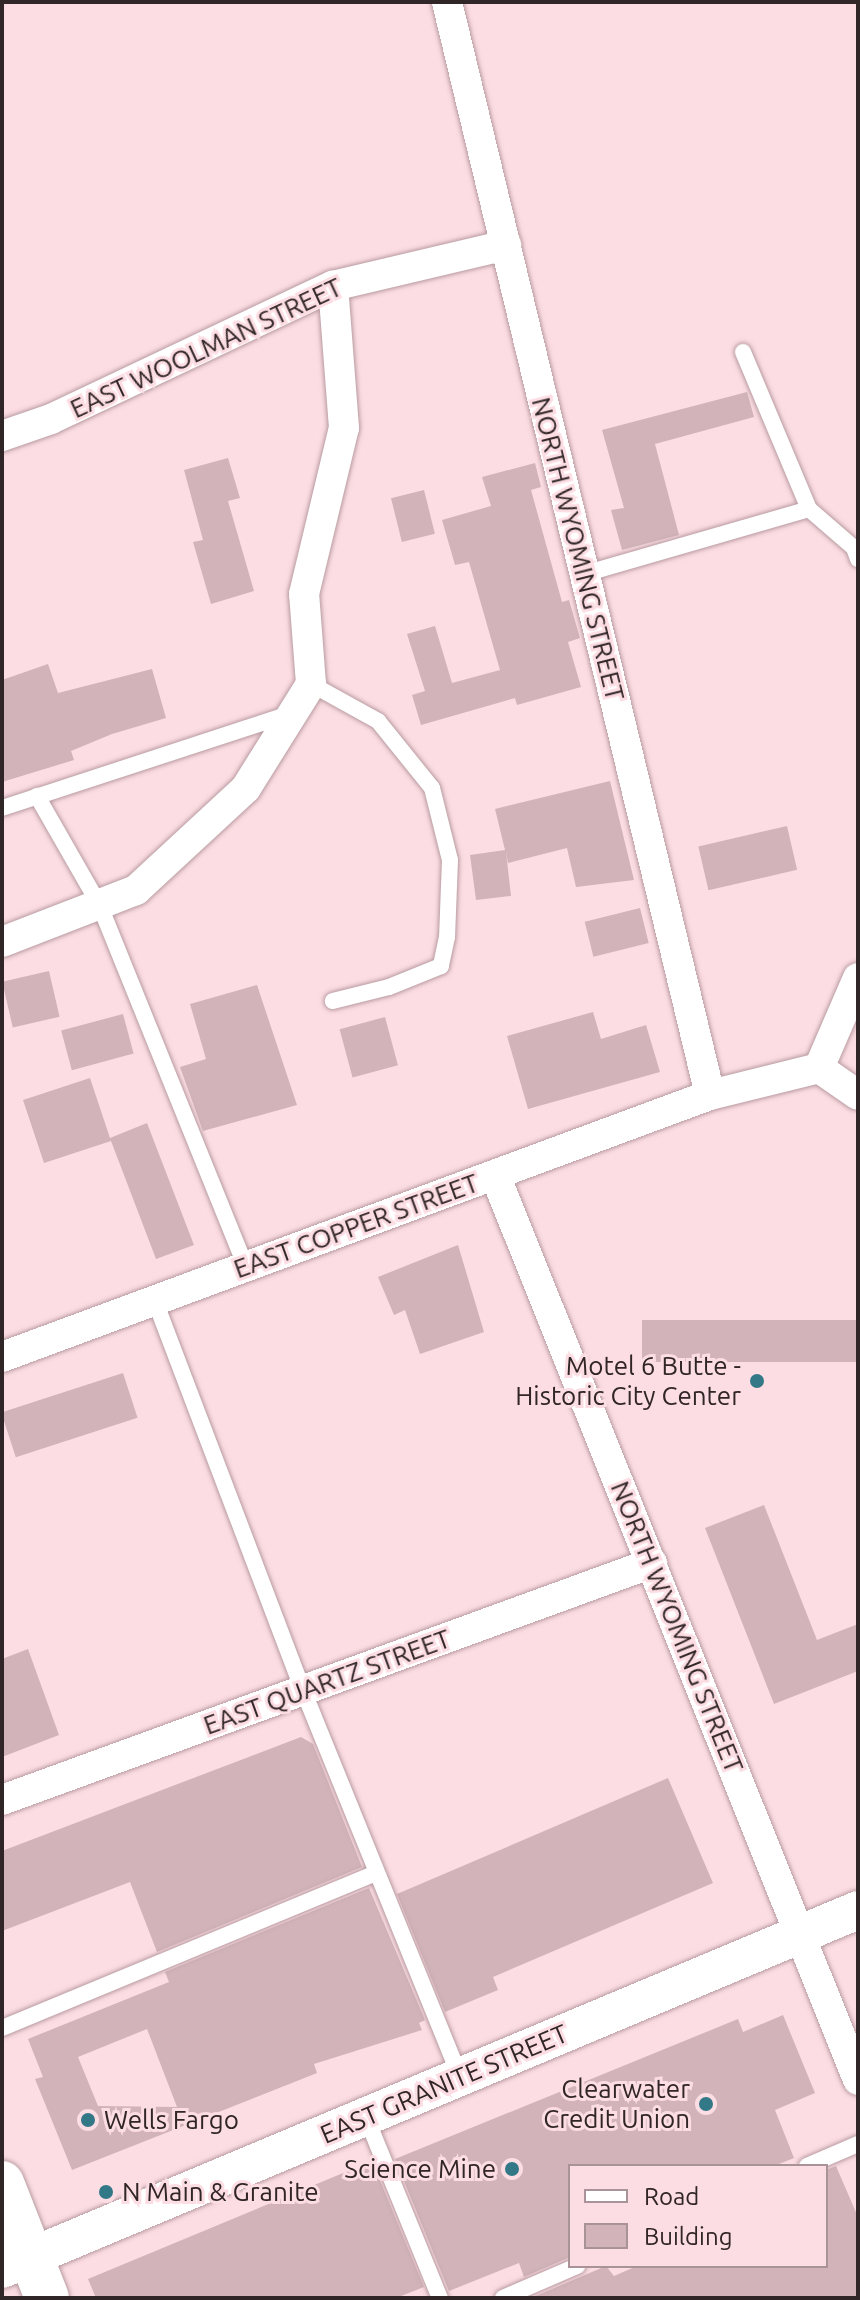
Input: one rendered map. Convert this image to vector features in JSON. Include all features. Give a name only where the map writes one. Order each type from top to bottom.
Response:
[{"type":"main road","points":[[2,2183],[16,2264],[47,2298]]},
{"type":"street","name":"NORTH WYOMING STREET","points":[[447,2],[710,1095]]},
{"type":"street","name":"EAST WOOLMAN STREET","points":[[2,436],[51,419],[333,286],[506,245]]},
{"type":"street","points":[[2,942],[136,890],[246,788],[311,684],[304,594],[344,428],[333,286]]},
{"type":"street","points":[[858,978],[819,1068],[858,1095]]},
{"type":"street","name":"EAST COPPER STREET","points":[[2,1357],[710,1095],[819,1068]]},
{"type":"street","name":"NORTH WYOMING STREET","points":[[495,1175],[858,2080]]},
{"type":"street","name":"EAST QUARTZ STREET","points":[[2,1800],[652,1563]]},
{"type":"street","name":"EAST GRANITE STREET","points":[[16,2264],[858,1910]]},
{"type":"lane","points":[[743,352],[809,509],[854,548],[858,559]]},
{"type":"lane","points":[[584,574],[809,509]]},
{"type":"lane","points":[[311,684],[378,721],[432,788],[450,860],[447,937],[441,966],[389,987],[333,1001]]},
{"type":"lane","points":[[2,808],[293,713]]},
{"type":"lane","points":[[37,796],[100,906],[246,1267]]},
{"type":"lane","points":[[155,1301],[303,1690],[460,2077]]},
{"type":"lane","points":[[2,2028],[376,1873]]},
{"type":"lane","points":[[366,2117],[440,2298]]},
{"type":"lane","points":[[812,2164],[858,2144]]},
{"type":"lane","points":[[503,2298],[572,2268]]},
{"type":"building","points":[[747,392],[754,417],[655,444],[679,535],[622,550],[611,510],[624,508],[602,430]]},
{"type":"building","points":[[228,458],[240,498],[228,501],[254,591],[211,604],[193,542],[203,540],[184,470]]},
{"type":"building","points":[[535,463],[541,487],[531,490],[562,602],[569,600],[580,638],[568,642],[581,687],[517,705],[515,698],[421,725],[412,695],[425,691],[407,634],[435,626],[452,683],[500,670],[469,562],[455,565],[442,520],[491,506],[482,477]]},
{"type":"building","points":[[424,490],[435,534],[402,542],[391,498]]},
{"type":"building","points":[[48,664],[58,693],[152,669],[166,718],[112,734],[71,751],[74,760],[2,782],[2,680]]},
{"type":"building","points":[[610,781],[634,880],[576,887],[567,848],[508,863],[506,852],[511,896],[476,900],[470,855],[505,850],[495,809]]},
{"type":"building","points":[[787,826],[797,870],[708,890],[698,846]]},
{"type":"building","points":[[640,908],[649,943],[593,957],[585,922]]},
{"type":"building","points":[[49,971],[60,1017],[13,1028],[2,982]]},
{"type":"building","points":[[257,985],[297,1105],[203,1131],[180,1067],[206,1059],[190,1004]]},
{"type":"building","points":[[593,1012],[601,1039],[646,1025],[660,1072],[528,1109],[507,1036]]},
{"type":"building","points":[[123,1014],[134,1054],[72,1070],[61,1031]]},
{"type":"building","points":[[385,1017],[398,1065],[353,1077],[340,1029]]},
{"type":"building","points":[[90,1078],[110,1138],[147,1123],[194,1245],[156,1259],[111,1141],[44,1163],[23,1100]]},
{"type":"building","points":[[458,1245],[484,1332],[420,1354],[405,1310],[394,1315],[378,1277]]},
{"type":"building","points":[[642,1320],[858,1320],[858,1362],[642,1362]]},
{"type":"building","points":[[123,1373],[138,1418],[16,1457],[2,1412]]},
{"type":"building","points":[[764,1505],[817,1640],[858,1624],[858,1671],[774,1704],[705,1528]]},
{"type":"building","points":[[28,1649],[59,1735],[2,1757],[2,1659]]},
{"type":"building","points":[[301,1737],[313,1744],[362,1867],[157,1952],[130,1882],[2,1931],[2,1851]]},
{"type":"building","points":[[668,1778],[713,1883],[493,1977],[498,1990],[445,2012],[397,1894]]},
{"type":"building","points":[[369,1888],[425,2020],[419,2023],[422,2030],[314,2064],[317,2073],[72,2170],[35,2079],[43,2077],[28,2039],[169,1982],[165,1972]],"holes":[[[147,2029],[177,2107],[98,2106],[78,2057]]]},
{"type":"building","points":[[783,2015],[815,2093],[775,2110],[794,2158],[779,2164],[568,2164],[568,2258],[524,2277],[519,2263],[449,2291],[395,2159],[738,2019],[743,2032]]},
{"type":"building","points":[[372,2161],[424,2287],[396,2298],[96,2298],[88,2279]]},
{"type":"building","points":[[836,2166],[858,2217],[858,2298],[531,2298],[601,2268],[608,2268],[614,2276],[632,2268],[828,2268],[828,2169]]},
{"type":"place","name":"Motel 6 Butte - Historic City Center","points":[[757,1381]]},
{"type":"place","name":"Clearwater Credit Union","points":[[706,2104]]},
{"type":"place","name":"Wells Fargo","points":[[88,2120]]},
{"type":"place","name":"Science Mine","points":[[512,2169]]},
{"type":"place","name":"N Main & Granite","points":[[106,2192]]}]
